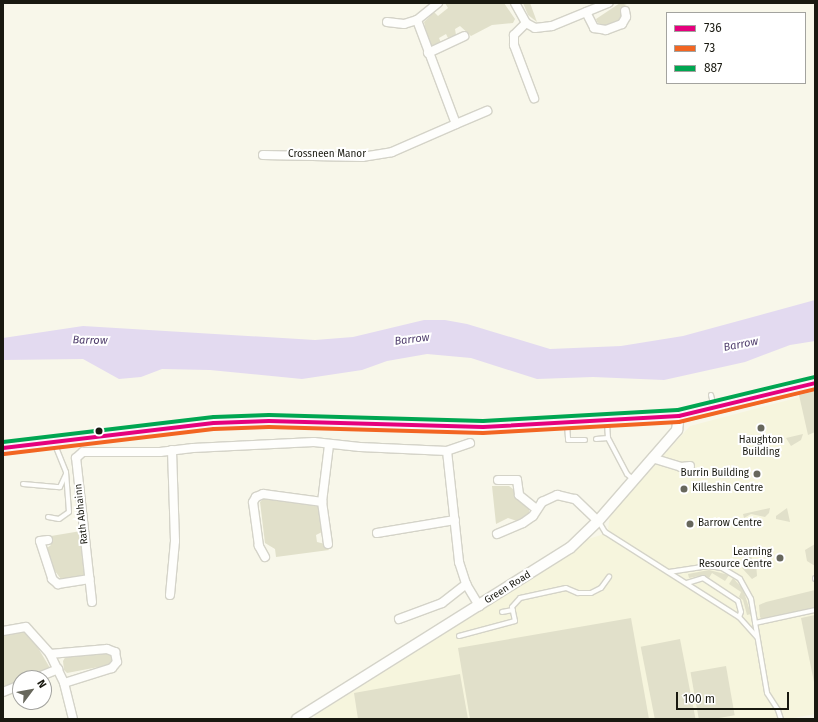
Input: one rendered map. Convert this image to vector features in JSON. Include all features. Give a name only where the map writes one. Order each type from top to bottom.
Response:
[{"type":"main road","points":[[3,448],[53,441],[240,422],[483,427],[607,422],[679,416],[815,382]]},
{"type":"street","points":[[387,22],[404,24],[417,20],[438,3]]},
{"type":"street","points":[[515,3],[526,23],[534,28],[552,26],[608,3]]},
{"type":"street","points":[[586,12],[594,28],[606,30],[622,24],[626,17],[625,11]]},
{"type":"street","points":[[417,20],[428,53],[456,124]]},
{"type":"street","points":[[526,23],[514,35],[514,45],[534,98]]},
{"type":"street","points":[[428,53],[464,36]]},
{"type":"street","name":"Crossneen Manor","points":[[264,155],[362,157],[392,152],[487,111]]},
{"type":"street","name":"Green Road","points":[[303,717],[570,548],[598,522],[677,430],[679,416]]},
{"type":"street","points":[[170,595],[176,541],[172,450],[314,442],[329,445],[447,452],[470,443]]},
{"type":"street","points":[[328,544],[322,502],[329,445]]},
{"type":"street","name":"Rath Abhainn","points":[[92,602],[76,458],[83,452],[172,450]]},
{"type":"street","points":[[447,452],[459,562],[466,584],[479,606]]},
{"type":"street","points":[[652,458],[681,467],[690,466]]},
{"type":"street","points":[[498,480],[518,480],[519,495],[536,508]]},
{"type":"street","points":[[265,557],[259,546],[253,502],[256,497],[263,494],[322,502]]},
{"type":"street","points":[[497,534],[523,523],[533,516],[536,508],[551,496],[570,496],[598,522]]},
{"type":"street","points":[[377,532],[455,520]]},
{"type":"street","points":[[48,540],[40,541],[52,579],[58,584],[90,579]]},
{"type":"street","points":[[399,619],[442,603],[466,584]]},
{"type":"street","points":[[3,631],[26,627],[50,654],[64,683],[73,719]]},
{"type":"street","points":[[50,654],[107,649],[115,652],[117,662],[112,668],[64,683]]},
{"type":"street","points":[[52,671],[58,669]]},
{"type":"lane","points":[[711,395],[714,407]]},
{"type":"lane","points":[[607,422],[608,438],[627,474],[634,480]]},
{"type":"lane","points":[[567,424],[568,440],[585,440]]},
{"type":"lane","points":[[596,439],[608,438]]},
{"type":"lane","points":[[48,517],[59,519],[69,512],[66,472],[53,441]]},
{"type":"lane","points":[[23,484],[60,487],[66,472]]},
{"type":"lane","points":[[598,522],[604,532],[739,617],[752,629],[759,640]]},
{"type":"lane","points":[[669,572],[710,566],[722,568],[733,574],[747,588],[759,640],[767,693],[778,710],[780,719]]},
{"type":"lane","points":[[459,636],[508,625],[515,621],[513,603],[520,598],[566,588],[578,593],[591,593],[601,588],[609,576]]},
{"type":"lane","points":[[687,583],[703,578],[738,602],[741,612],[739,617]]},
{"type":"lane","points":[[502,612],[513,610]]},
{"type":"lane","points":[[755,623],[815,610]]},
{"type":"shaded area","points":[[445,3],[504,3],[515,19],[513,23],[492,25],[471,36],[460,26],[455,29],[456,35],[449,40],[446,34],[439,38],[441,43],[432,46],[428,41],[424,22],[434,12],[438,16],[448,8]]},
{"type":"shaded area","points":[[523,3],[530,3],[537,22],[528,15]]},
{"type":"shaded area","points":[[620,3],[627,5],[620,8],[622,20],[605,27],[597,22],[596,19]]},
{"type":"shaded area","points":[[815,391],[815,432],[808,435],[799,395]]},
{"type":"shaded area","points":[[815,393],[815,714],[788,719],[316,719],[314,716],[571,553],[585,540],[601,535],[608,529],[610,515],[690,426]]},
{"type":"shaded area","points":[[803,434],[801,440],[791,446],[786,438]]},
{"type":"shaded area","points":[[492,486],[509,486],[513,489],[519,501],[529,509],[529,514],[517,521],[508,518],[496,524]]},
{"type":"shaded area","points":[[265,497],[320,507],[322,532],[316,535],[317,542],[325,544],[329,550],[276,557],[275,549],[265,543],[260,502]]},
{"type":"shaded area","points":[[770,508],[769,513],[765,517],[751,514],[744,518],[743,514]]},
{"type":"shaded area","points":[[787,508],[790,522],[776,519],[776,516]]},
{"type":"shaded area","points":[[81,531],[86,576],[61,579],[52,567],[47,548],[51,545],[51,536]]},
{"type":"shaded area","points":[[815,544],[815,566],[807,561],[805,550]]},
{"type":"shaded area","points":[[751,555],[753,563],[756,562],[757,576],[752,579],[742,568]]},
{"type":"shaded area","points":[[709,570],[729,575],[725,581],[712,573],[709,578],[704,575],[689,578],[688,574]]},
{"type":"shaded area","points":[[733,578],[743,589],[751,614],[747,615],[743,600],[739,597],[741,592],[729,584]]},
{"type":"shaded area","points":[[815,590],[814,608],[763,620],[760,617],[759,605]]},
{"type":"shaded area","points":[[815,615],[815,687],[801,618]]},
{"type":"shaded area","points":[[631,618],[649,719],[470,719],[458,648]]},
{"type":"shaded area","points":[[25,632],[31,636],[50,668],[44,670],[12,670],[12,685],[3,688],[3,636]]},
{"type":"shaded area","points":[[680,639],[695,719],[655,719],[641,647]]},
{"type":"shaded area","points":[[108,653],[113,657],[109,665],[67,673],[64,670],[63,661],[66,656]]},
{"type":"shaded area","points":[[726,666],[735,715],[713,719],[699,719],[691,672]]},
{"type":"shaded area","points":[[460,674],[468,719],[358,719],[354,693]]},
{"type":"water","name":"Barrow","points":[[815,300],[815,341],[790,345],[745,362],[664,380],[593,377],[537,379],[471,358],[427,354],[387,361],[362,370],[302,379],[210,370],[162,369],[141,377],[119,379],[83,359],[3,360],[3,338],[83,326],[315,340],[353,337],[424,320],[445,320],[467,324],[550,349],[621,346],[683,336]]},
{"type":"transit line","name":"887","points":[[3,442],[214,417],[269,415],[483,421],[678,410],[814,377]]},
{"type":"transit line","name":"736","points":[[3,448],[214,423],[269,421],[483,427],[679,416],[815,383]]},
{"type":"transit line","name":"73","points":[[4,454],[214,429],[269,427],[483,433],[679,422],[815,389]]},
{"type":"place","name":"Haughton Building","points":[[761,428]]},
{"type":"place","name":"Burrin Building","points":[[757,474]]},
{"type":"place","name":"Killeshin Centre","points":[[684,489]]},
{"type":"place","name":"Barrow Centre","points":[[690,524]]},
{"type":"place","name":"Learning Resource Centre","points":[[780,558]]}]
